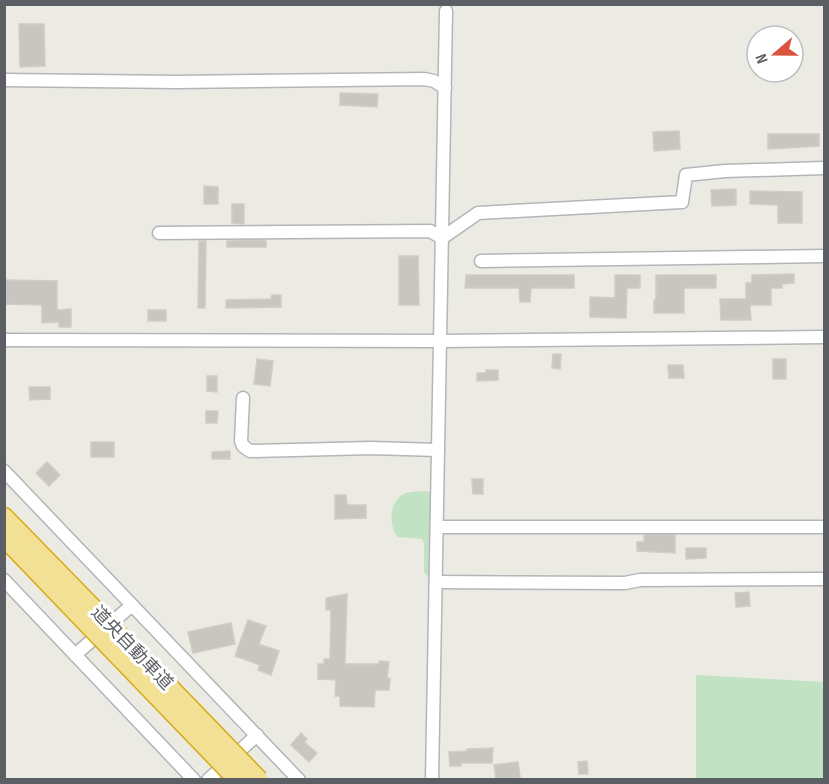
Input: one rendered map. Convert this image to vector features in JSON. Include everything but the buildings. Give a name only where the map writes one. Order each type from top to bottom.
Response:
[{"type":"highway","name":"道央自動車道","points":[[4,517],[238,780]]},
{"type":"highway","name":"道央自動車道","points":[[4,537],[82,607],[259,780]]},
{"type":"street","points":[[432,780],[446,12]]},
{"type":"street","points":[[4,80],[177,82],[424,78],[445,88]]},
{"type":"street","points":[[442,238],[478,213],[682,202],[686,175],[725,171],[825,168]]},
{"type":"street","points":[[159,233],[430,231],[442,238]]},
{"type":"street","points":[[481,261],[825,256]]},
{"type":"street","points":[[4,340],[440,341],[825,338]]},
{"type":"street","points":[[243,398],[241,441],[243,446],[250,451],[371,448],[438,450]]},
{"type":"street","points":[[4,471],[299,780]]},
{"type":"street","points":[[437,527],[825,527]]},
{"type":"street","points":[[436,582],[625,583],[640,580],[825,579]]},
{"type":"street","points":[[4,580],[194,780]]},
{"type":"street","points":[[75,655],[132,605]]},
{"type":"street","points":[[208,780],[257,735]]},
{"type":"green space","points":[[428,491],[432,499],[430,576],[428,577],[424,572],[422,539],[398,537],[393,527],[392,514],[399,497],[409,492]]},
{"type":"green space","points":[[696,675],[824,682],[824,779],[696,779]]}]
